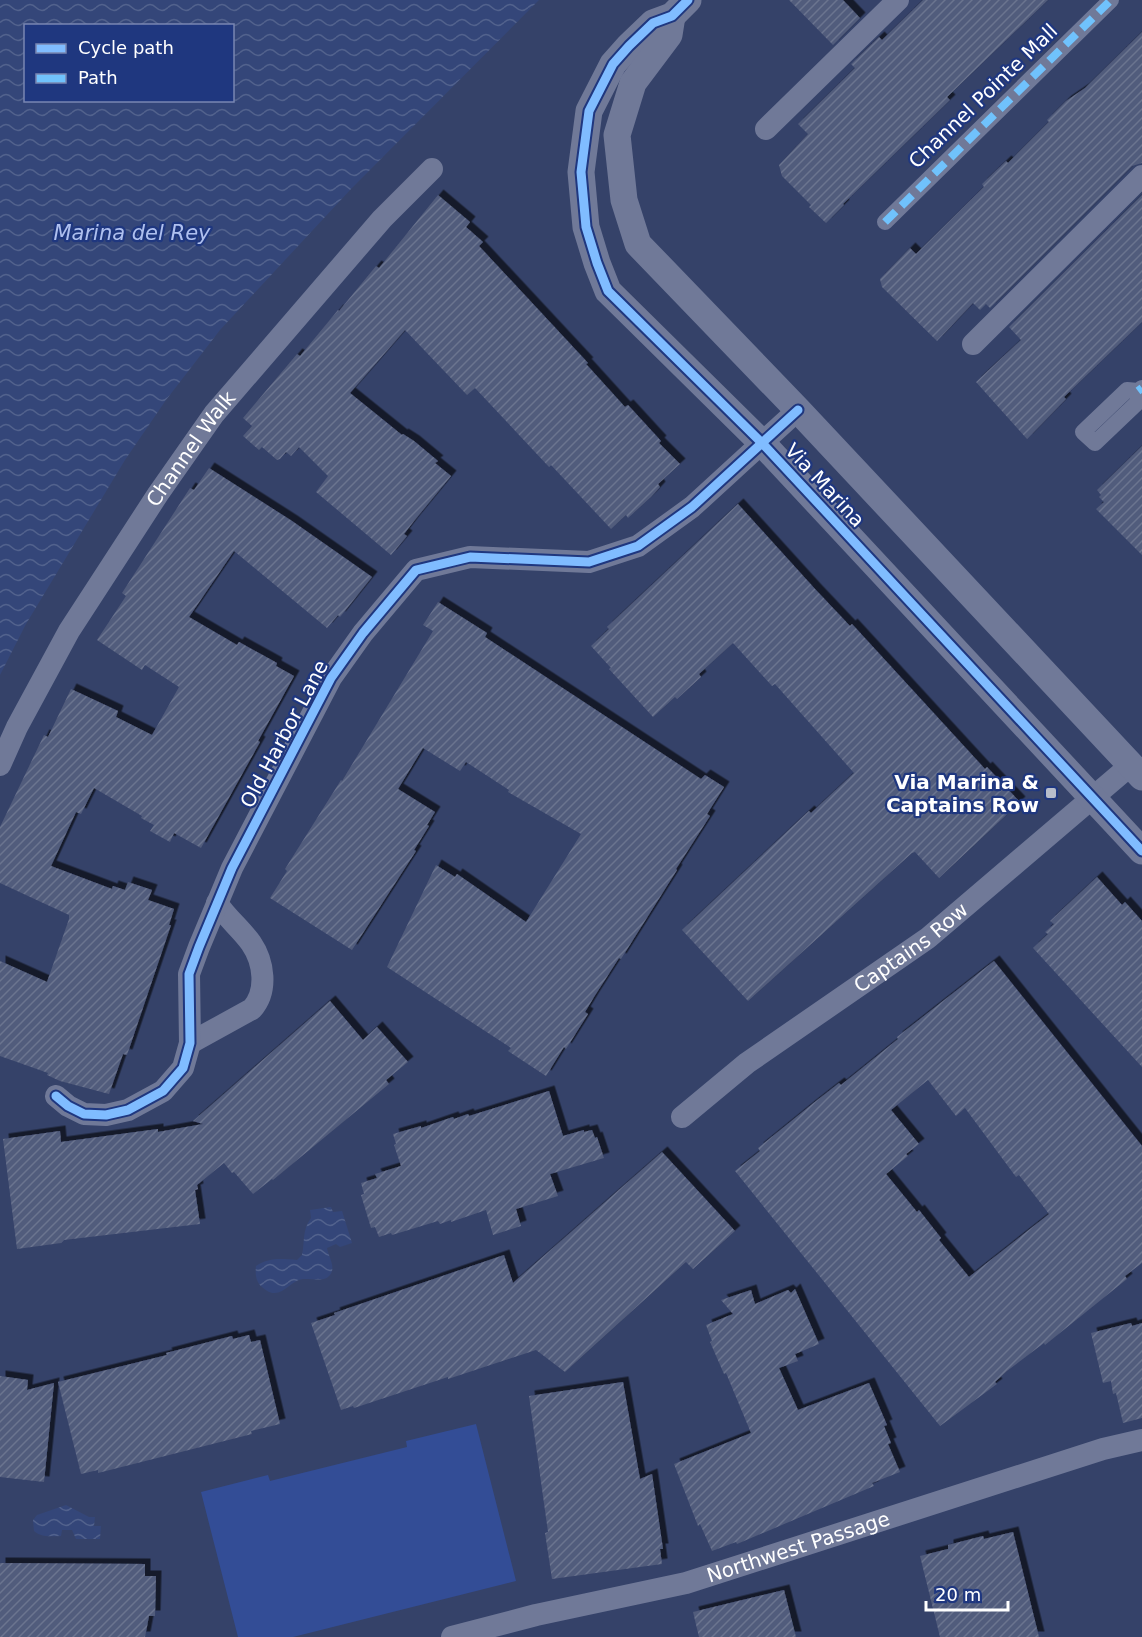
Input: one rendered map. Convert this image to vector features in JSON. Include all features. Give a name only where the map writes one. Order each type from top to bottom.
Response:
[{"type":"street","points":[[766,129],[898,0]]},
{"type":"street","name":"Channel Pointe Mall","points":[[885,222],[1111,0]]},
{"type":"street","name":"Via Marina","points":[[680,8],[669,35],[633,83],[617,135],[624,200],[638,244],[798,410],[1137,771]]},
{"type":"street","name":"Via Marina","points":[[680,8],[653,23],[613,64],[589,111],[581,172],[586,227],[608,291],[763,444],[1142,851]]},
{"type":"street","name":"Channel Walk","points":[[0,765],[17,728],[69,631],[158,494],[214,414],[382,219],[432,169]]},
{"type":"street","points":[[973,345],[1142,176]]},
{"type":"street","name":"Old Harbor Lane","points":[[56,1096],[68,1106],[84,1114],[106,1115],[128,1110],[163,1091],[183,1068],[190,1043],[189,974],[232,868],[331,678],[363,633],[416,570],[470,556],[589,562],[638,546],[692,507],[798,410]]},
{"type":"street","name":"Captains Row","points":[[682,1117],[747,1063],[928,938],[1093,798],[1137,771]]},
{"type":"street","points":[[190,1043],[252,1009],[262,989],[259,962],[252,944],[217,903]]},
{"type":"street","name":"Northwest Passage","points":[[452,1637],[536,1615],[686,1583],[1103,1449],[1142,1440]]},
{"type":"shaded area","points":[[476,1424],[516,1581],[293,1637],[238,1637],[201,1492],[268,1475],[270,1481],[407,1447],[406,1441]]},
{"type":"water","name":"Marina del Rey","points":[[0,0],[539,0],[351,189],[220,330],[166,400],[125,460],[26,624],[0,675]]},
{"type":"water","points":[[331,1207],[333,1212],[342,1211],[352,1243],[340,1247],[336,1244],[327,1248],[332,1265],[330,1275],[320,1280],[298,1280],[279,1292],[268,1292],[258,1283],[256,1266],[271,1260],[297,1260],[302,1255],[305,1231],[311,1218],[310,1210]]},
{"type":"water","points":[[66,1505],[89,1517],[95,1517],[94,1526],[101,1526],[100,1539],[76,1539],[72,1530],[62,1530],[61,1536],[43,1536],[34,1531],[33,1520],[37,1515]]},
{"type":"building","points":[[789,0],[843,0],[860,18],[833,45]]},
{"type":"building","points":[[923,0],[1048,0],[947,97],[950,100],[826,223],[782,176],[779,165],[808,134],[798,124],[855,68],[851,64],[879,37],[882,40]]},
{"type":"building","points":[[1142,32],[1142,163],[1132,166],[990,308],[986,304],[980,310],[973,303],[937,341],[882,287],[880,279],[910,248],[916,254],[984,187],[982,184],[1006,161],[1008,163],[1049,122],[1047,120],[1066,101],[1085,88]]},
{"type":"building","points":[[438,195],[470,222],[466,227],[483,242],[479,246],[680,464],[658,484],[660,487],[651,497],[628,518],[626,515],[611,529],[475,388],[467,395],[405,330],[350,393],[402,435],[414,441],[438,461],[435,463],[451,476],[404,534],[407,536],[391,555],[316,492],[328,476],[299,447],[291,456],[286,452],[277,460],[262,447],[259,450],[243,436],[252,426],[243,418],[297,354],[300,356],[376,266],[379,268]]},
{"type":"building","points":[[1142,195],[1142,322],[1064,397],[1066,399],[1027,439],[976,382],[1021,340],[1009,327]]},
{"type":"building","points":[[1142,446],[1142,555],[1096,509],[1104,502],[1097,490]]},
{"type":"building","points":[[209,468],[292,521],[372,577],[340,617],[338,615],[327,628],[234,551],[189,617],[237,645],[239,642],[277,663],[276,666],[294,676],[201,848],[174,833],[170,842],[150,831],[154,825],[94,788],[81,814],[76,812],[51,866],[112,889],[113,886],[125,890],[128,882],[152,890],[148,900],[174,909],[169,925],[171,925],[127,1055],[123,1054],[109,1094],[60,1081],[47,1075],[48,1073],[0,1056],[0,961],[47,982],[69,915],[0,883],[0,827],[44,735],[48,737],[71,689],[118,711],[116,717],[152,735],[179,687],[145,665],[142,670],[97,640],[126,596],[122,593],[190,488],[194,490]]},
{"type":"building","points":[[738,504],[985,769],[987,767],[1020,802],[939,878],[915,852],[912,853],[748,1001],[682,930],[809,811],[811,813],[854,773],[775,684],[772,686],[733,643],[699,674],[701,677],[653,717],[591,646],[609,629],[607,627]]},
{"type":"building","points":[[438,602],[487,633],[485,637],[701,779],[705,775],[724,787],[707,814],[710,816],[677,870],[621,959],[619,958],[594,997],[585,1012],[588,1014],[566,1049],[564,1047],[546,1076],[508,1051],[511,1048],[387,967],[436,865],[455,877],[457,874],[526,922],[581,834],[508,792],[509,790],[466,762],[460,771],[423,748],[398,789],[435,812],[414,850],[416,851],[352,950],[270,898],[287,871],[285,869],[342,781],[433,631],[423,625]]},
{"type":"building","points":[[1097,877],[1122,905],[1125,902],[1142,921],[1142,1067],[1033,948],[1048,934],[1045,932],[1054,924],[1050,921]]},
{"type":"building","points":[[994,961],[1142,1146],[1142,1263],[1125,1276],[1127,1279],[1045,1345],[1044,1343],[1007,1371],[995,1382],[997,1384],[940,1426],[735,1171],[760,1151],[758,1148],[839,1083],[841,1085],[898,1039],[897,1037]],"holes":[[[928,1080],[956,1116],[965,1108],[1016,1177],[1019,1175],[1049,1214],[969,1277],[939,1240],[941,1238],[919,1210],[917,1212],[886,1174],[919,1144],[891,1110]]]},
{"type":"building","points":[[330,1001],[363,1040],[377,1027],[408,1062],[386,1080],[389,1084],[273,1180],[253,1194],[224,1163],[197,1185],[198,1189],[195,1190],[200,1224],[64,1240],[61,1243],[17,1249],[3,1139],[60,1131],[61,1142],[158,1129],[158,1132],[203,1124],[193,1121]]},
{"type":"building","points":[[549,1091],[563,1136],[592,1130],[595,1138],[597,1137],[604,1158],[550,1174],[558,1196],[516,1209],[521,1226],[493,1235],[486,1210],[451,1222],[451,1220],[440,1224],[438,1221],[392,1235],[391,1233],[379,1237],[375,1227],[371,1228],[361,1195],[364,1194],[361,1183],[377,1178],[375,1174],[401,1166],[393,1134],[421,1126],[421,1128],[453,1117],[454,1119],[468,1114],[469,1116]]},
{"type":"building","points":[[662,1152],[735,1231],[693,1269],[686,1262],[565,1372],[536,1350],[354,1408],[353,1406],[341,1410],[311,1323],[504,1255],[513,1283]]},
{"type":"building","points":[[795,1289],[819,1344],[795,1354],[798,1361],[779,1368],[798,1410],[869,1383],[887,1425],[884,1426],[891,1443],[888,1444],[900,1472],[872,1483],[874,1486],[737,1544],[736,1542],[712,1551],[700,1524],[698,1526],[674,1464],[751,1433],[726,1373],[724,1374],[710,1342],[712,1341],[706,1325],[733,1314],[721,1300],[751,1290],[755,1304],[788,1290],[791,1293]]},
{"type":"building","points":[[1131,1323],[1132,1326],[1142,1323],[1142,1418],[1123,1423],[1111,1381],[1103,1383],[1091,1333]]},
{"type":"building","points":[[249,1335],[251,1342],[260,1340],[280,1424],[251,1431],[252,1434],[98,1473],[98,1470],[81,1474],[58,1382],[232,1336],[233,1339]]},
{"type":"building","points":[[0,1376],[28,1380],[27,1390],[54,1383],[44,1482],[0,1477]]},
{"type":"building","points":[[623,1382],[640,1479],[652,1474],[663,1549],[660,1549],[662,1564],[552,1579],[545,1533],[548,1532],[529,1396]]},
{"type":"building","points":[[1013,1532],[1039,1637],[940,1637],[920,1556],[948,1549],[948,1545],[983,1536],[984,1539]]},
{"type":"building","points":[[0,1563],[145,1564],[145,1576],[156,1576],[155,1616],[149,1616],[145,1637],[0,1637]]},
{"type":"building","points":[[784,1590],[796,1637],[699,1637],[693,1612]]},
{"type":"marked path","points":[[885,222],[1111,0]]},
{"type":"marked path","points":[[1138,391],[1142,388]]},
{"type":"cycle path","points":[[688,0],[672,16],[653,23],[629,46],[613,64],[589,111],[581,172],[586,227],[608,291],[763,444],[1142,851]]},
{"type":"cycle path","points":[[56,1096],[68,1106],[84,1114],[106,1115],[128,1110],[163,1091],[183,1068],[190,1043],[189,974],[232,868],[331,678],[363,633],[416,570],[470,557],[589,562],[638,546],[692,507],[798,410]]},
{"type":"place","name":"Via Marina & Captains Row","points":[[1051,793]]}]
